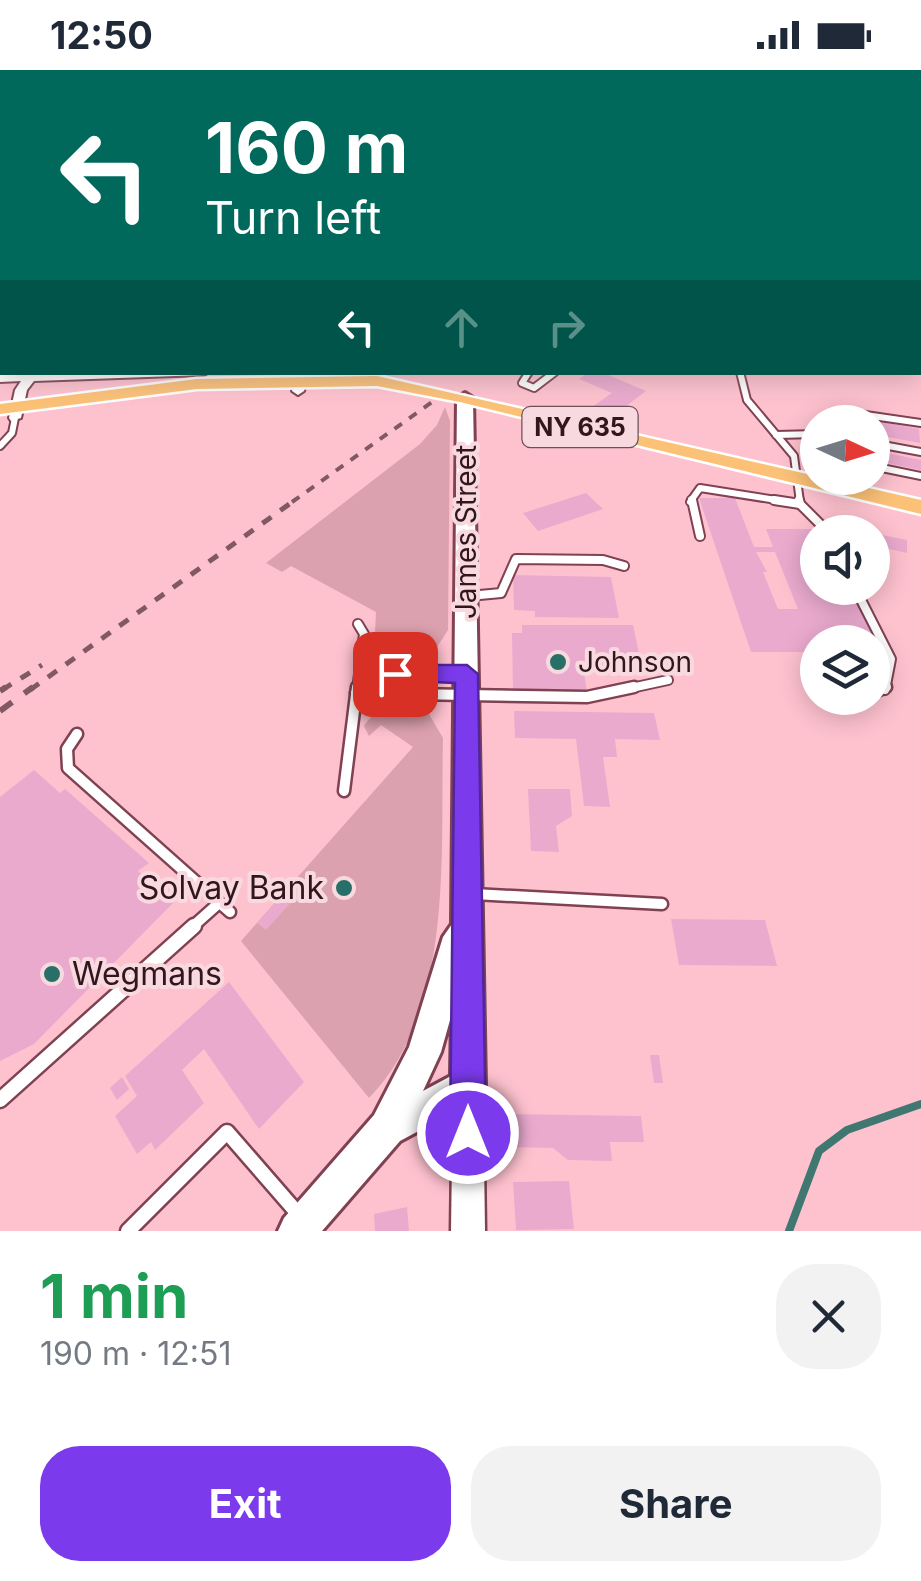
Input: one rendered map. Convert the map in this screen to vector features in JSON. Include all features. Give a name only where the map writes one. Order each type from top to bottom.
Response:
[{"type":"main road","name":"NY 635","points":[[8,413],[143,389],[301,381],[465,390],[794,478],[921,507]]},
{"type":"main road","name":"James Street","points":[[465,390],[468,1086]]},
{"type":"main road","points":[[301,1226],[386,1128],[424,1052],[466,900]]},
{"type":"main road","points":[[386,1128],[468,1086]]},
{"type":"street","points":[[0,378],[31,375]]},
{"type":"street","points":[[8,413],[31,375]]},
{"type":"street","name":"James Street","points":[[468,1086],[468,1231]]},
{"type":"lane","points":[[527,375],[522,383],[534,388],[552,375]]},
{"type":"lane","points":[[740,375],[740,386],[754,412],[794,455],[800,504],[811,515]]},
{"type":"lane","points":[[0,446],[12,432],[8,413]]},
{"type":"lane","points":[[890,417],[921,423]]},
{"type":"lane","points":[[776,436],[800,435]]},
{"type":"lane","points":[[890,446],[921,452]]},
{"type":"lane","points":[[890,470],[921,476]]},
{"type":"lane","points":[[700,536],[690,502],[700,488],[800,504]]},
{"type":"lane","points":[[466,596],[501,594],[516,559],[603,560],[624,566]]},
{"type":"lane","points":[[344,791],[364,634],[358,624]]},
{"type":"lane","points":[[359,674],[587,697],[668,680]]},
{"type":"lane","points":[[356,693],[467,684]]},
{"type":"lane","points":[[0,1100],[225,908],[68,768],[67,750],[76,734]]},
{"type":"lane","points":[[466,900],[662,904]]},
{"type":"lane","points":[[128,1231],[226,1132],[301,1226]]},
{"type":"shaded area","points":[[445,407],[450,421],[448,630],[432,655],[437,660],[385,663],[374,652],[376,612],[291,566],[282,572],[266,563],[420,444],[437,425]]},
{"type":"shaded area","points":[[418,701],[434,708],[429,714],[443,738],[437,928],[416,1021],[397,1062],[369,1098],[241,941],[413,747],[381,725],[369,736],[364,726],[387,706]]},
{"type":"building","points":[[585,375],[608,375],[646,391],[613,416],[592,407],[612,393],[579,379]]},
{"type":"building","points":[[890,423],[919,429],[920,443],[890,437]]},
{"type":"building","points":[[890,454],[921,460],[921,470],[890,464]]},
{"type":"building","points":[[586,493],[603,509],[538,531],[523,513]]},
{"type":"building","points":[[699,498],[735,498],[754,547],[773,547],[766,529],[800,529],[800,605],[860,605],[870,625],[800,625],[800,652],[751,652]],"holes":[[[756,552],[775,552],[798,609],[778,609],[763,572],[767,572]]]},
{"type":"building","points":[[890,537],[907,540],[907,553],[890,549]]},
{"type":"building","points":[[513,575],[611,577],[619,618],[535,617],[535,611],[514,610]]},
{"type":"building","name":"Johnson","points":[[522,625],[633,625],[640,658],[604,658],[605,667],[583,666],[587,692],[513,692],[512,633],[522,633]]},
{"type":"building","points":[[514,711],[654,713],[660,740],[615,739],[617,757],[603,757],[610,807],[584,806],[576,739],[515,738]]},
{"type":"building","name":"Wegmans","points":[[34,770],[60,793],[65,789],[149,863],[138,871],[173,903],[34,1044],[0,1061],[0,797]]},
{"type":"building","points":[[528,789],[570,789],[572,816],[556,826],[559,852],[531,851]]},
{"type":"building","points":[[284,893],[296,897],[266,930],[257,923]]},
{"type":"building","points":[[671,919],[765,920],[777,966],[679,965]]},
{"type":"building","points":[[229,982],[304,1082],[259,1129],[204,1049],[182,1070],[204,1103],[155,1150],[151,1142],[137,1154],[115,1116],[137,1096],[125,1076]]},
{"type":"building","points":[[650,1055],[659,1055],[663,1083],[654,1083]]},
{"type":"building","points":[[122,1077],[129,1089],[117,1100],[110,1088]]},
{"type":"building","points":[[506,1114],[641,1116],[644,1142],[610,1142],[612,1161],[568,1160],[553,1148],[507,1147]]},
{"type":"building","points":[[569,1181],[574,1229],[516,1230],[513,1182]]},
{"type":"building","points":[[407,1207],[409,1231],[375,1231],[374,1214]]},
{"type":"waterway","points":[[789,1231],[819,1151],[847,1130],[921,1104]]},
{"type":"railway","points":[[292,502],[432,402]]},
{"type":"railway","points":[[30,690],[295,500]]},
{"type":"railway","points":[[2,690],[42,665]]},
{"type":"railway","points":[[0,691],[6,687]]},
{"type":"railway","points":[[0,711],[33,687]]},
{"type":"place","name":"Johnson","points":[[558,662]]},
{"type":"place","name":"Solvay Bank","points":[[344,888]]},
{"type":"place","name":"Wegmans","points":[[52,974]]},
{"type":"route","points":[[395,674],[467,674],[468,1133]]}]
